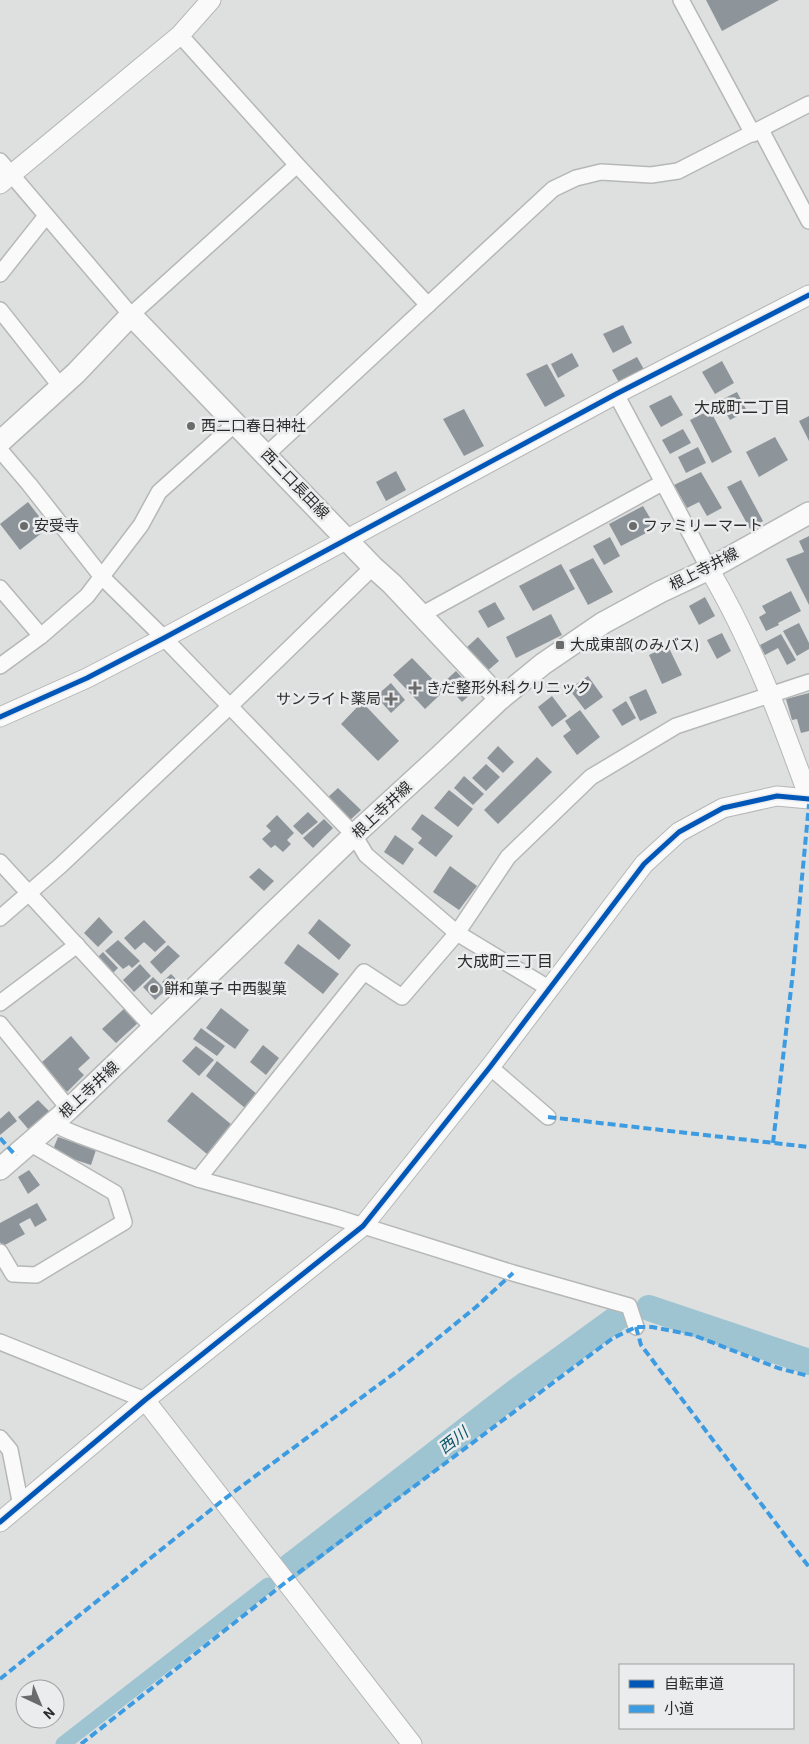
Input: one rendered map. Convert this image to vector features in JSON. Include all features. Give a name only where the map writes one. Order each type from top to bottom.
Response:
[{"type":"main road","points":[[0,442],[61,387],[114,335],[131,315]]},
{"type":"main road","name":"西二口長田線","points":[[131,315],[373,567],[392,584],[500,699]]},
{"type":"main road","name":"根上寺井線","points":[[0,1169],[62,1116],[354,835],[500,699],[543,664],[603,622],[709,569],[809,513]]},
{"type":"street","points":[[211,0],[180,35],[4,173],[46,216],[131,315],[297,164]]},
{"type":"street","points":[[681,0],[809,221]]},
{"type":"street","points":[[180,35],[428,305]]},
{"type":"street","points":[[266,455],[553,189],[576,178],[601,172],[651,175],[678,171],[809,104]]},
{"type":"street","points":[[0,274],[46,216]]},
{"type":"street","points":[[0,717],[87,678],[164,638],[616,394],[809,295]]},
{"type":"street","points":[[0,310],[61,387]]},
{"type":"street","points":[[0,1522],[146,1400],[363,1226],[490,1067],[644,864],[679,832],[723,808],[777,796],[809,799],[770,696],[731,607],[662,483],[616,394]]},
{"type":"street","points":[[0,666],[41,636],[87,596],[141,525],[159,492],[236,423]]},
{"type":"street","points":[[0,450],[102,577],[164,638],[354,835],[366,855],[457,933],[550,989]]},
{"type":"street","points":[[421,615],[662,483]]},
{"type":"street","points":[[0,918],[29,894],[229,707],[373,567]]},
{"type":"street","points":[[0,588],[41,636]]},
{"type":"street","points":[[198,1179],[364,972],[402,997],[457,933],[508,856],[591,777],[676,726],[809,682]]},
{"type":"street","points":[[0,862],[153,1028]]},
{"type":"street","points":[[0,1003],[77,945]]},
{"type":"street","points":[[0,1024],[72,1132],[198,1179],[363,1226],[513,1273],[629,1306],[636,1327]]},
{"type":"street","points":[[490,1067],[548,1117]]},
{"type":"street","points":[[0,1252],[4,1270],[13,1274],[36,1275],[124,1222],[115,1193],[31,1144]]},
{"type":"street","points":[[0,1342],[146,1400],[412,1744]]},
{"type":"street","points":[[0,1438],[10,1450],[21,1506]]},
{"type":"building","points":[[706,0],[779,0],[722,31]]},
{"type":"building","points":[[623,325],[632,343],[613,353],[603,334]]},
{"type":"building","points":[[572,353],[579,366],[558,378],[551,364]]},
{"type":"building","points":[[637,357],[646,373],[621,386],[612,370]]},
{"type":"building","points":[[722,361],[734,383],[715,394],[702,372]]},
{"type":"building","points":[[547,364],[565,396],[545,407],[526,374]]},
{"type":"building","points":[[737,392],[747,411],[730,420],[719,401]]},
{"type":"building","points":[[671,395],[683,415],[661,427],[649,406]]},
{"type":"building","points":[[464,409],[484,446],[464,456],[443,419]]},
{"type":"building","points":[[710,410],[732,452],[712,463],[690,420]]},
{"type":"building","points":[[809,416],[809,441],[799,421]]},
{"type":"building","points":[[683,429],[691,443],[670,454],[662,440]]},
{"type":"building","points":[[775,437],[788,460],[759,477],[746,452]]},
{"type":"building","points":[[698,447],[706,463],[686,473],[678,457]]},
{"type":"building","points":[[396,471],[406,490],[386,501],[376,482]]},
{"type":"building","points":[[701,472],[722,508],[707,516],[699,502],[687,508],[674,485]]},
{"type":"building","points":[[741,480],[763,521],[750,529],[727,487]]},
{"type":"building","name":"安受寺","points":[[28,502],[48,528],[20,550],[0,524]]},
{"type":"building","name":"ファミリーマート","points":[[643,506],[656,528],[621,546],[609,524]]},
{"type":"building","points":[[809,536],[809,605],[786,559],[804,552],[799,541]]},
{"type":"building","points":[[610,537],[620,556],[604,565],[593,546]]},
{"type":"building","points":[[593,558],[613,592],[588,605],[569,570]]},
{"type":"building","points":[[561,564],[575,589],[533,611],[519,586]]},
{"type":"building","points":[[791,591],[801,611],[766,631],[759,617],[766,613],[762,606]]},
{"type":"building","points":[[705,597],[715,616],[699,625],[689,606]]},
{"type":"building","points":[[495,602],[505,619],[488,628],[478,611]]},
{"type":"building","points":[[551,614],[562,635],[516,658],[506,637]]},
{"type":"building","points":[[799,623],[809,643],[809,649],[797,656],[783,631]]},
{"type":"building","points":[[722,633],[731,651],[717,659],[707,640]]},
{"type":"building","points":[[781,634],[796,660],[787,665],[778,648],[765,655],[760,645]]},
{"type":"building","points":[[478,637],[499,661],[486,672],[466,648]]},
{"type":"building","points":[[668,646],[682,675],[662,684],[649,655]]},
{"type":"building","points":[[412,658],[444,691],[425,709],[393,675]]},
{"type":"building","points":[[456,671],[474,691],[462,702],[444,682]]},
{"type":"building","points":[[588,676],[603,697],[585,710],[569,689]]},
{"type":"building","points":[[391,683],[405,700],[391,713],[376,696]]},
{"type":"building","points":[[646,689],[657,713],[640,721],[629,697]]},
{"type":"building","points":[[809,693],[809,731],[801,733],[797,719],[792,720],[786,699]]},
{"type":"building","points":[[552,696],[567,716],[552,727],[538,707]]},
{"type":"building","points":[[626,701],[636,718],[622,726],[612,710]]},
{"type":"building","points":[[362,702],[399,741],[378,761],[341,724]]},
{"type":"building","points":[[580,710],[600,737],[577,755],[563,736],[571,730],[565,721]]},
{"type":"building","points":[[498,746],[514,762],[503,773],[487,758]]},
{"type":"building","points":[[537,757],[552,772],[498,824],[484,810]]},
{"type":"building","points":[[486,764],[500,777],[486,791],[472,778]]},
{"type":"building","points":[[464,776],[484,794],[473,805],[454,788]]},
{"type":"building","points":[[338,788],[361,810],[349,821],[327,798]]},
{"type":"building","points":[[449,790],[473,809],[458,827],[434,808]]},
{"type":"building","points":[[308,812],[318,822],[302,835],[293,826]]},
{"type":"building","points":[[422,814],[453,836],[436,857],[418,843],[422,838],[411,829]]},
{"type":"building","points":[[277,815],[294,833],[287,840],[291,844],[283,852],[275,845],[271,848],[262,839],[271,831],[266,826]]},
{"type":"building","points":[[324,819],[333,828],[313,848],[303,838]]},
{"type":"building","points":[[395,835],[414,849],[403,865],[384,852]]},
{"type":"building","points":[[450,866],[477,886],[459,910],[433,892]]},
{"type":"building","points":[[259,868],[274,881],[264,891],[249,877]]},
{"type":"building","points":[[99,917],[113,932],[98,947],[84,933]]},
{"type":"building","points":[[319,919],[351,945],[339,960],[308,933]]},
{"type":"building","points":[[144,920],[166,942],[155,952],[144,942],[135,950],[124,938]]},
{"type":"building","points":[[118,940],[140,961],[132,968],[129,965],[123,969],[105,951]]},
{"type":"building","points":[[298,944],[339,974],[323,994],[284,963]]},
{"type":"building","points":[[168,945],[180,956],[161,974],[150,962]]},
{"type":"building","points":[[103,952],[118,968],[110,976],[95,960]]},
{"type":"building","points":[[140,964],[151,976],[134,992],[123,980]]},
{"type":"building","points":[[171,974],[181,984],[171,993],[162,982]]},
{"type":"building","name":"餅和菓子 中西製菓","points":[[153,977],[166,990],[155,1000],[143,987]]},
{"type":"building","points":[[126,1007],[139,1022],[116,1043],[102,1029]]},
{"type":"building","points":[[221,1008],[249,1030],[235,1049],[206,1028]]},
{"type":"building","points":[[201,1028],[225,1046],[217,1056],[193,1039]]},
{"type":"building","points":[[71,1036],[90,1058],[78,1069],[84,1075],[67,1092],[41,1063]]},
{"type":"building","points":[[263,1045],[279,1058],[266,1075],[250,1062]]},
{"type":"building","points":[[196,1046],[214,1060],[199,1076],[182,1061]]},
{"type":"building","points":[[217,1061],[257,1094],[245,1108],[206,1076]]},
{"type":"building","points":[[192,1092],[232,1125],[207,1154],[167,1121]]},
{"type":"building","points":[[38,1100],[50,1112],[29,1130],[18,1117]]},
{"type":"building","points":[[9,1111],[17,1121],[0,1135],[0,1119]]},
{"type":"building","points":[[58,1137],[96,1150],[91,1165],[52,1152]]},
{"type":"building","points":[[29,1170],[40,1185],[28,1194],[18,1177]]},
{"type":"building","points":[[37,1203],[47,1220],[35,1227],[30,1218],[19,1224],[25,1234],[3,1246],[0,1242],[0,1223]]},
{"type":"waterway","name":"西川","points":[[649,1308],[809,1362]]},
{"type":"waterway","name":"西川","points":[[289,1567],[518,1390],[620,1316]]},
{"type":"waterway","points":[[63,1744],[268,1585]]},
{"type":"marked path","points":[[773,1143],[793,972],[809,804]]},
{"type":"marked path","points":[[548,1117],[809,1147]]},
{"type":"marked path","points":[[0,1138],[16,1156]]},
{"type":"marked path","points":[[0,1679],[223,1500],[400,1369],[476,1307],[513,1273]]},
{"type":"marked path","points":[[636,1327],[641,1345],[809,1567]]},
{"type":"marked path","points":[[81,1744],[286,1582],[613,1338],[636,1327],[652,1327],[693,1335],[778,1368],[809,1376]]},
{"type":"cycle path","points":[[0,717],[87,678],[164,638],[616,394],[809,295]]},
{"type":"cycle path","points":[[0,1522],[145,1400],[363,1226],[490,1067],[644,864],[679,832],[723,808],[777,796],[809,799]]},
{"type":"place","name":"西二口春日神社","points":[[191,426]]},
{"type":"place","name":"安受寺","points":[[24,526]]},
{"type":"place","name":"ファミリーマート","points":[[633,526]]},
{"type":"place","name":"大成東部(のみバス)","points":[[560,645]]},
{"type":"place","name":"きだ整形外科クリニック","points":[[415,688]]},
{"type":"place","name":"サンライト薬局","points":[[391,699]]},
{"type":"place","name":"餅和菓子 中西製菓","points":[[154,989]]},
{"type":"district","name":"大成町二丁目","points":[[742,407]]},
{"type":"district","name":"大成町三丁目","points":[[505,961]]}]
